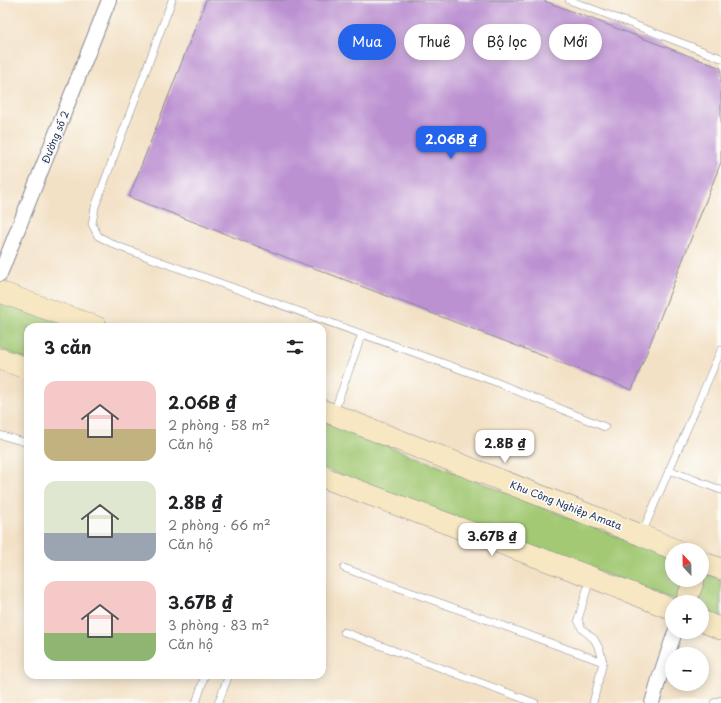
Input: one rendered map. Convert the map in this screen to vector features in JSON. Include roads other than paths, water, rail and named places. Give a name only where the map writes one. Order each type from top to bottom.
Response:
[{"type":"street","name":"Đường số 2","points":[[0,274],[109,0]]},
{"type":"street","points":[[0,292],[86,323]]},
{"type":"street","points":[[0,359],[24,368]]},
{"type":"street","name":"Khu Công Nghiệp Amata","points":[[328,412],[665,545]]},
{"type":"street","points":[[326,478],[591,577],[665,606]]},
{"type":"street","points":[[709,565],[721,569]]},
{"type":"street","points":[[709,624],[721,629]]},
{"type":"street","points":[[652,703],[673,639]]},
{"type":"lane","points":[[172,0],[95,207],[92,224],[98,236],[117,246],[493,381],[605,427]]},
{"type":"lane","points":[[569,0],[721,58]]},
{"type":"lane","points":[[328,412],[362,334]]},
{"type":"lane","points":[[642,535],[721,350]]},
{"type":"lane","points":[[0,434],[24,442]]},
{"type":"lane","points":[[670,470],[721,490]]},
{"type":"lane","points":[[344,568],[603,662]]},
{"type":"lane","points":[[591,577],[578,620],[582,629],[594,639],[600,650],[603,662],[593,703]]},
{"type":"lane","points":[[344,632],[535,703]]},
{"type":"lane","points":[[196,703],[204,679]]},
{"type":"lane","points":[[218,703],[227,679]]},
{"type":"lane","points":[[714,703],[721,700]]}]
